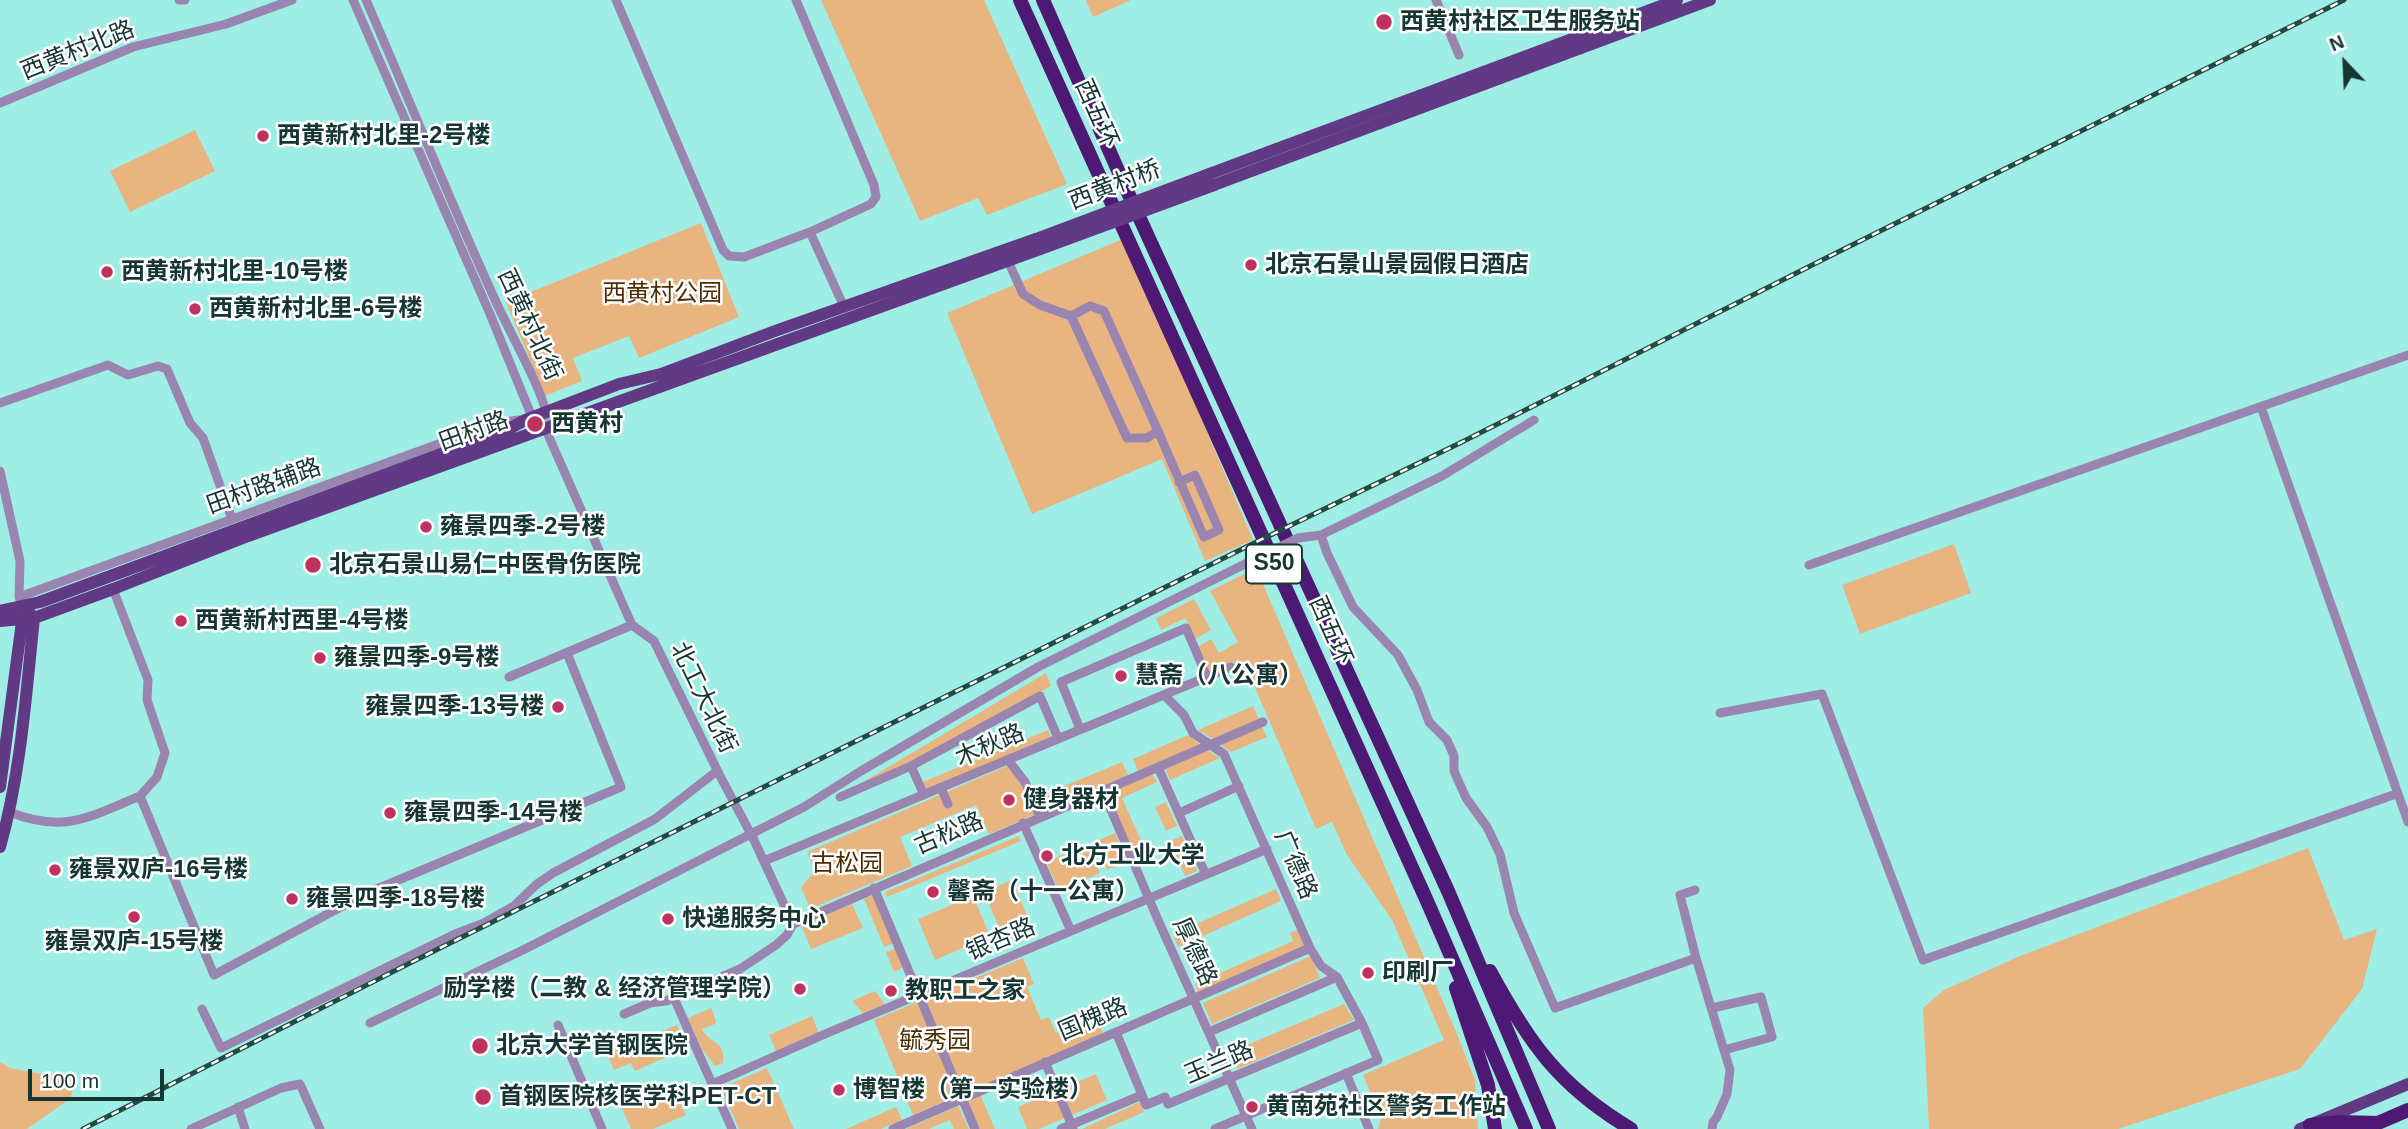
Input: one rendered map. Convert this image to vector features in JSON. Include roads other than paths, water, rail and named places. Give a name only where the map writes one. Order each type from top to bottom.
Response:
[{"type":"highway","name":"西五环","points":[[1020,0],[1526,1129]]},
{"type":"highway","name":"西五环","points":[[1043,0],[1124,184],[1448,891],[1549,1129]]},
{"type":"highway","points":[[1448,891],[1517,1021],[1544,1058],[1574,1088],[1631,1129]]},
{"type":"highway","points":[[1426,901],[1488,1086],[1495,1129]]},
{"type":"highway","points":[[2305,1127],[2340,1122],[2371,1126],[2408,1110]]},
{"type":"main road","points":[[1212,179],[1677,0]]},
{"type":"main road","points":[[1212,179],[1710,0]]},
{"type":"main road","name":"西黄村桥","points":[[1038,244],[1212,179]]},
{"type":"main road","name":"田村路","points":[[25,610],[113,589],[248,536],[1008,261],[1038,244]]},
{"type":"main road","name":"田村路","points":[[0,621],[191,540],[509,429],[529,418],[619,384],[661,374],[844,307],[1038,244]]},
{"type":"main road","points":[[0,611],[25,610]]},
{"type":"main road","points":[[0,787],[25,610]]},
{"type":"main road","points":[[0,847],[9,812],[23,723],[25,610]]},
{"type":"main road","points":[[2305,1127],[2408,1084]]},
{"type":"street","points":[[179,0],[185,0]]},
{"type":"street","name":"西黄村北路","points":[[0,103],[133,47],[226,24],[292,0]]},
{"type":"street","name":"西黄村北街","points":[[353,0],[490,314],[529,418],[545,428],[547,412],[395,72],[366,0]]},
{"type":"street","points":[[616,0],[723,250],[729,256],[744,257],[810,232],[871,204],[876,197],[874,185],[796,0]]},
{"type":"street","points":[[1436,0],[1459,55]]},
{"type":"street","points":[[810,232],[844,307]]},
{"type":"street","points":[[1008,261],[1023,294],[1040,305],[1071,316],[1127,438],[1147,438],[1158,431]]},
{"type":"street","points":[[1071,316],[1090,306],[1104,312],[1158,431],[1179,482],[1204,537],[1219,530],[1195,475],[1179,482]]},
{"type":"street","points":[[1809,565],[2408,355]]},
{"type":"street","points":[[0,403],[108,365],[128,376],[158,366],[167,369],[190,423],[204,438],[232,519]]},
{"type":"street","points":[[2261,407],[2408,822]]},
{"type":"street","name":"田村路辅路","points":[[191,540],[232,519],[496,423],[529,418]]},
{"type":"street","points":[[370,1023],[752,836],[1038,667],[1298,538],[1321,535],[1442,476],[1534,420]]},
{"type":"street","name":"北工大北街","points":[[545,428],[632,625],[654,640],[793,924]]},
{"type":"street","points":[[0,471],[20,561],[25,610]]},
{"type":"street","points":[[1321,535],[1353,607],[1398,655],[1417,690],[1429,722],[1447,740],[1454,756],[1454,771],[1466,798],[1487,827],[1500,854],[1514,913],[1555,1009],[1696,958]]},
{"type":"street","points":[[9,812],[56,824],[75,822],[140,796],[157,777],[165,754],[147,700],[148,680],[113,589]]},
{"type":"street","points":[[509,677],[632,625]]},
{"type":"street","points":[[1080,730],[1061,682],[1186,628],[1207,677]]},
{"type":"street","points":[[140,796],[214,975],[365,894],[621,787],[567,653]]},
{"type":"street","name":"木秋路","points":[[764,861],[1231,667]]},
{"type":"street","points":[[1720,713],[1822,694],[1923,960],[2396,794]]},
{"type":"street","name":"广德路","points":[[1164,695],[1184,715],[1193,733],[1224,754],[1310,948],[1321,967],[1337,977],[1362,1023],[1378,1060],[1346,1073]]},
{"type":"street","points":[[840,797],[912,766],[1040,696],[1058,738]]},
{"type":"street","name":"古松路","points":[[624,1014],[650,1003],[674,998],[740,969],[776,945],[787,935],[793,924],[1263,722]]},
{"type":"street","points":[[1008,760],[1024,782],[1040,817]]},
{"type":"street","points":[[912,766],[924,795]]},
{"type":"street","points":[[1158,767],[1206,875]]},
{"type":"street","points":[[202,1009],[221,1048],[455,934],[484,923],[514,906],[537,884],[554,873],[656,819],[717,771]]},
{"type":"street","points":[[1178,813],[1239,786]]},
{"type":"street","points":[[941,788],[948,804]]},
{"type":"street","name":"厚德路","points":[[1103,790],[1149,900],[1252,1129]]},
{"type":"street","points":[[1024,823],[1071,931]]},
{"type":"street","name":"银杏路","points":[[712,1084],[1267,849]]},
{"type":"street","points":[[874,888],[975,1129]]},
{"type":"street","points":[[1695,890],[1680,895],[1730,1070],[1727,1094],[1712,1129]]},
{"type":"street","name":"国槐路","points":[[893,1129],[1310,948]]},
{"type":"street","points":[[1209,1032],[1337,977]]},
{"type":"street","points":[[1712,1008],[1761,997],[1772,1037],[1724,1050]]},
{"type":"street","points":[[674,998],[732,1129]]},
{"type":"street","name":"玉兰路","points":[[1142,1095],[1146,1105],[1165,1097],[1168,1104],[1362,1023]]},
{"type":"street","points":[[558,1024],[602,1129]]},
{"type":"street","points":[[1061,1129],[1072,1127],[1142,1095],[1116,1032]]},
{"type":"street","points":[[1045,1062],[1072,1127]]},
{"type":"street","points":[[1214,1129],[1346,1073],[1369,1129]]},
{"type":"street","points":[[191,1129],[281,1087],[300,1084],[320,1129]]},
{"type":"street","points":[[237,1107],[246,1129]]},
{"type":"railway","points":[[83,1129],[412,962],[1462,442],[2344,0]]},
{"type":"place","name":"西黄村社区卫生服务站","points":[[1384,22]]},
{"type":"place","name":"西黄新村北里-2号楼","points":[[263,136]]},
{"type":"place","name":"北京石景山景园假日酒店","points":[[1251,265]]},
{"type":"place","name":"西黄新村北里-10号楼","points":[[107,272]]},
{"type":"place","name":"西黄新村北里-6号楼","points":[[195,309]]},
{"type":"place","name":"西黄村","points":[[535,424]]},
{"type":"place","name":"雍景四季-2号楼","points":[[426,527]]},
{"type":"place","name":"北京石景山易仁中医骨伤医院","points":[[313,565]]},
{"type":"place","name":"西黄新村西里-4号楼","points":[[181,621]]},
{"type":"place","name":"雍景四季-9号楼","points":[[320,658]]},
{"type":"place","name":"慧斋（八公寓）","points":[[1121,676]]},
{"type":"place","name":"雍景四季-13号楼","points":[[558,707]]},
{"type":"place","name":"健身器材","points":[[1009,800]]},
{"type":"place","name":"雍景四季-14号楼","points":[[390,813]]},
{"type":"place","name":"北方工业大学","points":[[1047,856]]},
{"type":"place","name":"雍景双庐-16号楼","points":[[55,870]]},
{"type":"place","name":"馨斋（十一公寓）","points":[[933,892]]},
{"type":"place","name":"雍景四季-18号楼","points":[[292,899]]},
{"type":"place","name":"雍景双庐-15号楼","points":[[134,917]]},
{"type":"place","name":"快递服务中心","points":[[668,919]]},
{"type":"place","name":"印刷厂","points":[[1368,973]]},
{"type":"place","name":"励学楼（二教 & 经济管理学院）","points":[[800,989]]},
{"type":"place","name":"教职工之家","points":[[891,991]]},
{"type":"place","name":"北京大学首钢医院","points":[[480,1046]]},
{"type":"place","name":"博智楼（第一实验楼）","points":[[839,1090]]},
{"type":"place","name":"首钢医院核医学科PET-CT","points":[[483,1097]]},
{"type":"place","name":"黄南苑社区警务工作站","points":[[1252,1107]]},
{"type":"park label","name":"西黄村公园","points":[[662,294]]},
{"type":"park label","name":"古松园","points":[[847,864]]},
{"type":"park label","name":"毓秀园","points":[[935,1041]]}]
